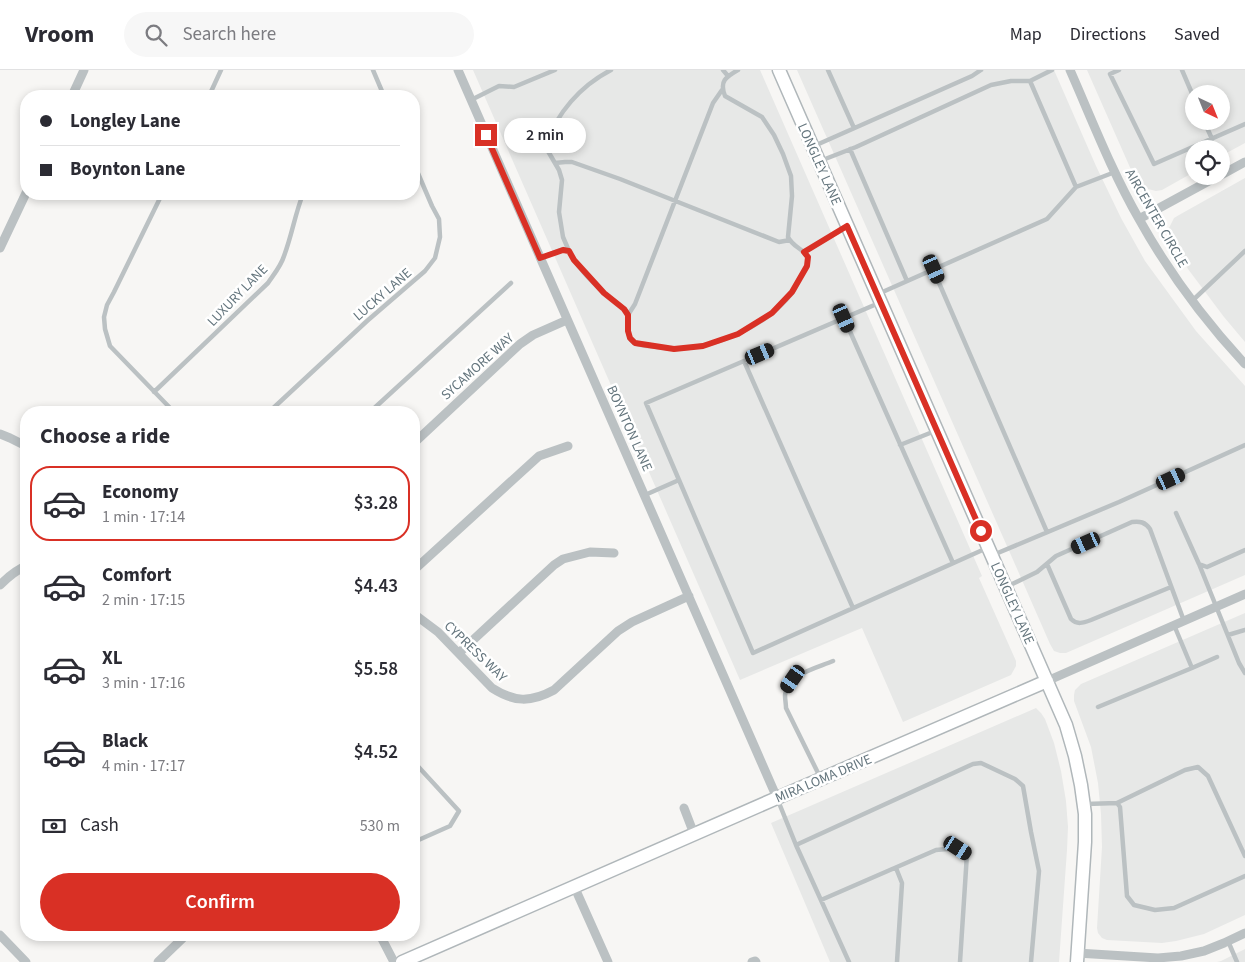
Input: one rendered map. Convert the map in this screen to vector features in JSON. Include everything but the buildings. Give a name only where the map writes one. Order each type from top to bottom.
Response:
[{"type":"main road","name":"LONGLEY LANE","points":[[779,70],[1066,725],[1082,785],[1084,804],[1085,842],[1077,957]]},
{"type":"main road","name":"MIRA LOMA DRIVE","points":[[402,962],[1047,681]]},
{"type":"street","points":[[75,90],[84,70]]},
{"type":"street","name":"BOYNTON LANE","points":[[458,70],[777,798]]},
{"type":"street","name":"AIRCENTER CIRCLE","points":[[1070,70],[1115,172],[1139,219],[1163,259],[1192,301],[1245,364]]},
{"type":"street","points":[[1230,170],[1245,162]]},
{"type":"street","points":[[1139,219],[1202,185]]},
{"type":"street","points":[[0,248],[23,200]]},
{"type":"street","name":"SYCAMORE WAY","points":[[420,437],[520,344],[533,335],[567,320]]},
{"type":"street","points":[[0,434],[20,443]]},
{"type":"street","points":[[420,565],[540,456],[568,446]]},
{"type":"street","points":[[459,653],[554,564],[564,559],[590,552],[614,553]]},
{"type":"street","points":[[0,585],[20,569]]},
{"type":"street","name":"MIRA LOMA DRIVE","points":[[1047,681],[1245,594]]},
{"type":"street","name":"CYPRESS WAY","points":[[420,618],[438,632],[492,688],[502,694],[523,700],[543,696],[554,690],[618,631],[632,622],[689,596]]},
{"type":"street","points":[[684,808],[694,834]]},
{"type":"street","points":[[574,886],[608,962]]},
{"type":"street","points":[[1077,957],[1158,958],[1181,956],[1204,951],[1245,933]]},
{"type":"street","points":[[0,935],[26,962]]},
{"type":"street","points":[[158,962],[180,941]]},
{"type":"street","points":[[383,941],[394,962]]},
{"type":"lane","points":[[211,90],[221,70]]},
{"type":"lane","points":[[373,70],[381,90]]},
{"type":"lane","points":[[470,100],[499,86],[514,87],[555,70]]},
{"type":"lane","points":[[611,70],[583,89],[572,100],[559,116],[545,146],[559,170],[562,180],[559,212],[563,237],[569,251],[574,260],[604,293],[624,309],[628,315]]},
{"type":"lane","points":[[723,70],[728,76]]},
{"type":"lane","points":[[722,90],[725,96],[762,117],[774,135],[791,176],[792,196],[788,237],[791,243],[808,257],[807,266],[792,292],[772,313],[738,334],[703,346],[674,349],[635,343],[630,338],[628,331],[628,315],[635,304],[713,103],[722,90],[728,76],[738,70]]},
{"type":"lane","points":[[828,70],[854,128]]},
{"type":"lane","points":[[812,146],[972,76],[981,70]]},
{"type":"lane","points":[[819,162],[991,85],[1011,80],[1030,81],[1052,70]]},
{"type":"lane","points":[[1119,70],[1110,74],[1154,164],[1245,124]]},
{"type":"lane","points":[[1182,70],[1188,85]]},
{"type":"lane","points":[[1030,81],[1076,188]]},
{"type":"lane","points":[[1208,130],[1212,139]]},
{"type":"lane","points":[[850,149],[907,281]]},
{"type":"lane","points":[[554,163],[572,162],[779,242],[790,240]]},
{"type":"lane","points":[[1115,172],[1076,188],[1047,219],[907,281],[844,318],[646,403],[753,653],[953,563],[1048,532],[1245,445]]},
{"type":"lane","name":"LUCKY LANE","points":[[275,406],[367,321],[425,271],[435,258],[440,237],[439,219],[420,177]]},
{"type":"lane","points":[[159,200],[107,305],[104,317],[110,346],[168,406]]},
{"type":"lane","name":"LUXURY LANE","points":[[154,392],[268,283],[284,256],[301,200]]},
{"type":"lane","points":[[804,252],[847,226]]},
{"type":"lane","points":[[540,258],[563,250],[569,251]]},
{"type":"lane","points":[[1192,301],[1245,251]]},
{"type":"lane","points":[[934,269],[1048,532]]},
{"type":"lane","points":[[377,406],[511,283]]},
{"type":"lane","points":[[844,318],[953,563]]},
{"type":"lane","points":[[744,361],[853,608]]},
{"type":"lane","points":[[900,445],[936,430]]},
{"type":"lane","points":[[644,495],[679,480]]},
{"type":"lane","points":[[1176,513],[1239,663],[1245,673]]},
{"type":"lane","points":[[1006,587],[1037,572],[1056,556],[1132,522],[1139,521],[1146,524],[1150,529],[1184,621]]},
{"type":"lane","points":[[1199,564],[1207,567],[1245,550]]},
{"type":"lane","points":[[1047,564],[1074,622],[1081,623],[1091,620],[1171,587]]},
{"type":"lane","points":[[1174,625],[1192,668]]},
{"type":"lane","points":[[1228,635],[1245,630]]},
{"type":"lane","points":[[1098,707],[1216,657]]},
{"type":"lane","points":[[821,779],[786,708],[785,696],[787,688],[793,679],[833,661]]},
{"type":"lane","points":[[796,845],[973,764],[982,763],[1015,779],[1023,786],[1039,871],[1031,962]]},
{"type":"lane","points":[[1084,804],[1117,803],[1185,770],[1198,767],[1208,776],[1245,856]]},
{"type":"lane","points":[[420,769],[459,812],[450,826],[420,839]]},
{"type":"lane","points":[[777,798],[849,962]]},
{"type":"lane","points":[[1117,803],[1120,807],[1127,896],[1134,906],[1155,910],[1174,908],[1245,876]]},
{"type":"lane","points":[[821,900],[936,850],[958,848],[967,854],[960,962]]},
{"type":"lane","points":[[896,868],[902,883],[898,962]]},
{"type":"lane","points":[[1228,941],[1237,962]]},
{"type":"shaded area","points":[[473,70],[760,70],[982,576],[979,578],[1016,661],[1016,666],[1011,675],[903,722],[862,628],[740,680]]},
{"type":"shaded area","points":[[797,70],[1054,70],[1096,166],[1121,218],[1145,261],[1196,331],[1245,386],[1245,575],[1066,653],[1054,651]]},
{"type":"shaded area","points":[[1087,70],[1245,70],[1245,143],[1230,151],[1230,140],[1185,140],[1185,177],[1162,190],[1156,191],[1144,188],[1136,181]]},
{"type":"shaded area","points":[[1245,178],[1245,342],[1188,269],[1171,242],[1168,230],[1174,218]]},
{"type":"shaded area","points":[[1245,613],[1245,915],[1204,934],[1176,941],[1162,943],[1107,940],[1102,938],[1097,928],[1102,847],[1098,783],[1091,747],[1074,701],[1075,690],[1081,684]]},
{"type":"shaded area","points":[[1036,708],[1045,719],[1054,743],[1066,801],[1067,850],[1059,962],[830,962],[771,823]]},
{"type":"shaded area","points":[[1245,949],[1245,962],[1217,962],[1221,961]]},
{"type":"route","points":[[486,135],[540,258],[563,250],[569,251],[574,260],[604,293],[624,309],[628,315],[630,338],[635,343],[642,345],[674,349],[703,346],[738,334],[754,325],[772,313],[792,292],[807,266],[808,257],[804,252],[847,226],[981,531]]}]
